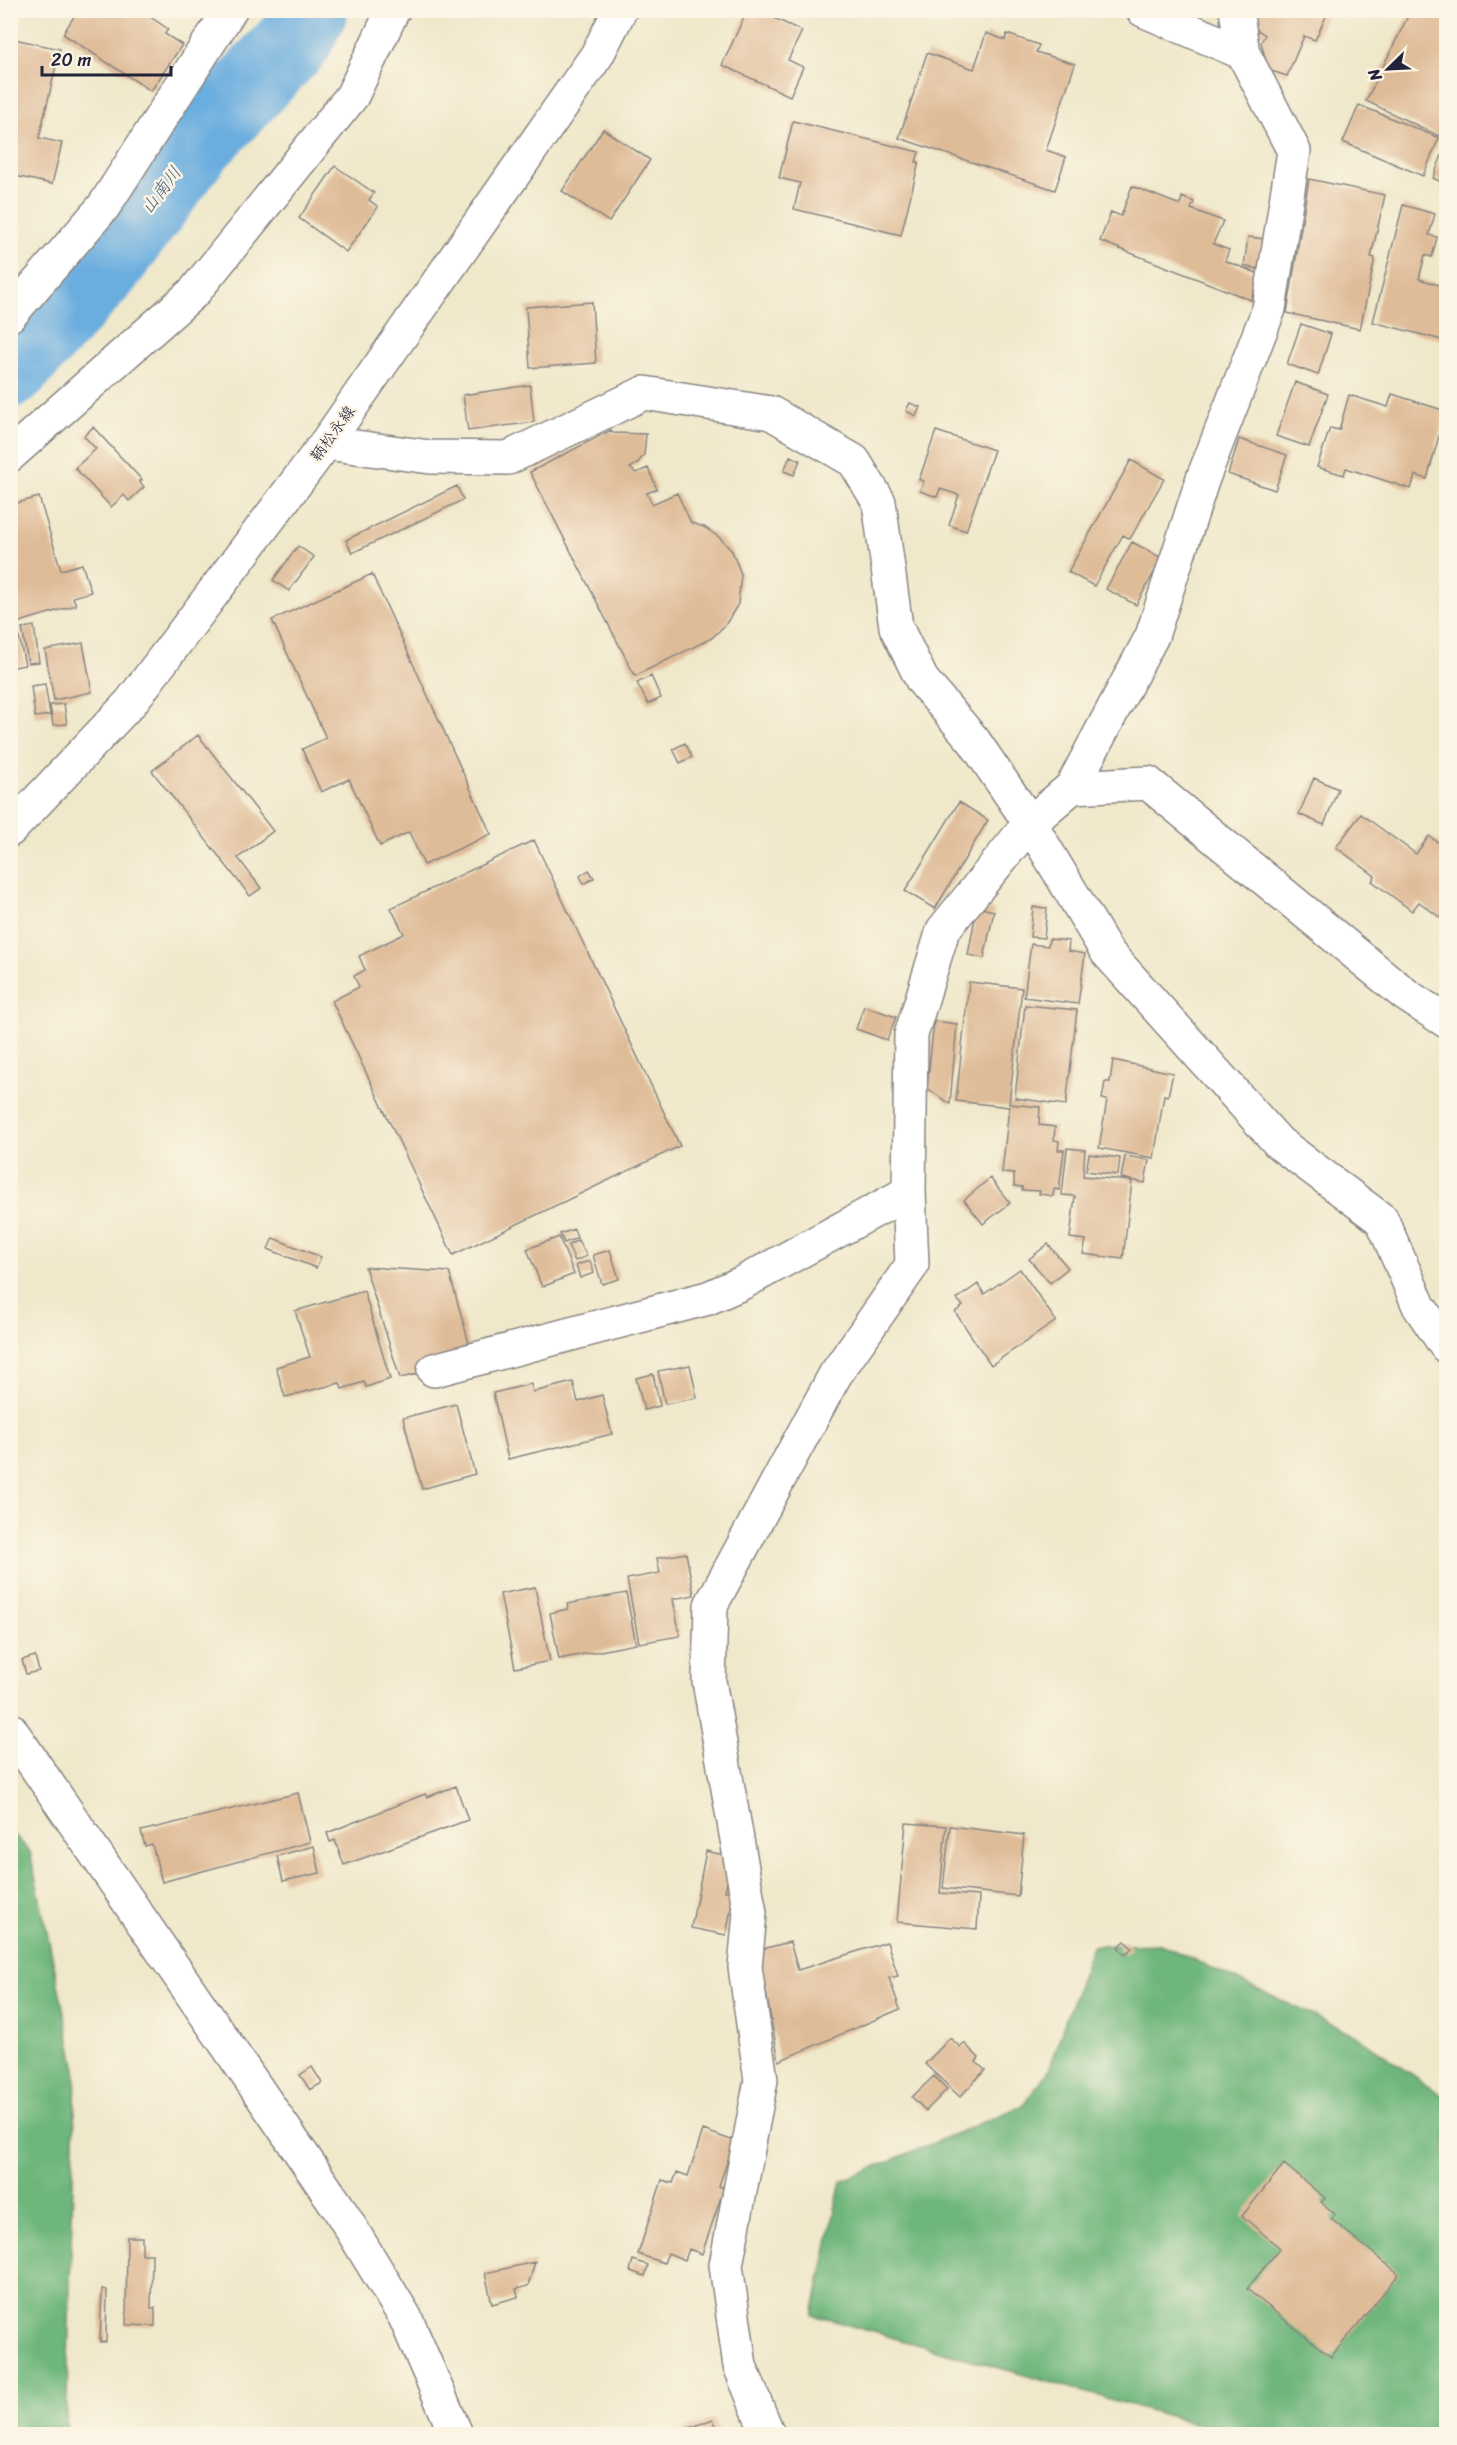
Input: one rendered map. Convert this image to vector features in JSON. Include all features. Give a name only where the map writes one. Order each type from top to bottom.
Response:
[{"type":"street","points":[[10,315],[104,207],[230,10]]},
{"type":"street","points":[[10,455],[194,292],[352,96],[393,10]]},
{"type":"street","name":"鞆松永線","points":[[10,830],[131,702],[326,443],[597,55],[620,10]]},
{"type":"street","points":[[1143,10],[1243,53]]},
{"type":"street","points":[[768,2434],[740,2366],[726,2265],[761,2080],[745,1967],[750,1913],[709,1681],[711,1605],[835,1375],[912,1265],[909,1192],[911,1035],[943,930],[1030,823],[1072,787],[1152,636],[1203,478],[1269,309],[1294,151],[1243,53],[1236,10]]},
{"type":"street","points":[[326,443],[430,457],[508,458],[644,393],[771,413],[854,461],[879,502],[896,627],[922,680],[974,741],[1030,823],[1107,952],[1279,1143],[1382,1220],[1419,1306],[1446,1346]]},
{"type":"street","points":[[1072,787],[1148,783],[1406,995],[1446,1021]]},
{"type":"street","points":[[434,1370],[708,1298],[742,1284],[909,1192]]},
{"type":"street","points":[[10,1729],[338,2207],[405,2317],[456,2434]]},
{"type":"green space","points":[[10,1830],[30,1852],[76,2069],[66,2434],[11,2434]]},
{"type":"green space","points":[[1160,1944],[1355,2035],[1446,2098],[1446,2434],[1233,2434],[813,2315],[841,2181],[1022,2106],[1047,2073],[1092,1946]]},
{"type":"building","points":[[78,10],[140,10],[168,29],[165,34],[182,45],[151,91],[63,34]]},
{"type":"building","points":[[1255,10],[1329,10],[1315,40],[1304,36],[1287,76],[1268,70],[1261,42],[1265,35],[1255,28],[1253,12]]},
{"type":"building","points":[[1411,10],[1436,10],[1446,16],[1446,120],[1439,136],[1366,101]]},
{"type":"building","points":[[761,12],[802,31],[788,60],[803,67],[790,96],[722,65],[746,13],[759,18]]},
{"type":"building","points":[[986,33],[1005,40],[1007,34],[1039,45],[1036,52],[1075,64],[1046,150],[1066,157],[1055,190],[899,138],[927,53],[974,69]]},
{"type":"building","points":[[10,38],[60,49],[39,138],[62,143],[52,184],[10,175]]},
{"type":"building","points":[[1359,105],[1439,138],[1423,176],[1343,142]]},
{"type":"building","points":[[793,121],[919,152],[916,162],[919,162],[901,235],[794,209],[800,183],[779,178]]},
{"type":"building","points":[[603,129],[650,160],[609,222],[562,191]]},
{"type":"building","points":[[1446,145],[1446,184],[1433,178]]},
{"type":"building","points":[[335,166],[374,193],[369,200],[378,207],[346,252],[299,218]]},
{"type":"building","points":[[1309,179],[1385,195],[1371,257],[1375,258],[1360,329],[1287,313]]},
{"type":"building","points":[[1132,186],[1180,205],[1182,197],[1194,202],[1191,209],[1223,221],[1213,244],[1229,250],[1225,261],[1260,274],[1251,300],[1100,241],[1111,212],[1121,216]]},
{"type":"building","points":[[1403,205],[1435,214],[1429,235],[1437,237],[1432,257],[1425,255],[1419,279],[1446,287],[1446,341],[1373,322]]},
{"type":"building","points":[[1248,237],[1264,239],[1259,269],[1244,266]]},
{"type":"building","points":[[592,302],[596,363],[530,368],[526,307]]},
{"type":"building","points":[[1301,324],[1331,334],[1318,375],[1287,364]]},
{"type":"building","points":[[1295,382],[1328,394],[1309,447],[1276,436]]},
{"type":"building","points":[[530,385],[534,422],[468,431],[463,395]]},
{"type":"building","points":[[1392,394],[1446,411],[1427,479],[1415,475],[1411,489],[1346,468],[1344,475],[1317,467],[1330,428],[1339,430],[1349,395],[1388,407]]},
{"type":"building","points":[[910,403],[920,407],[916,416],[906,411]]},
{"type":"building","points":[[93,427],[142,480],[139,481],[144,487],[129,501],[124,495],[111,507],[75,468],[96,449],[84,436]]},
{"type":"building","points":[[611,430],[613,433],[646,434],[644,455],[637,464],[630,468],[636,473],[648,468],[657,489],[647,493],[652,504],[677,493],[691,523],[704,527],[720,538],[732,551],[741,574],[738,604],[726,624],[712,638],[635,676],[530,472]]},
{"type":"building","points":[[936,431],[994,450],[966,531],[949,525],[959,495],[940,489],[937,497],[920,491],[924,481],[919,480]]},
{"type":"building","points":[[1239,439],[1287,455],[1275,490],[1228,474]]},
{"type":"building","points":[[790,456],[800,460],[794,475],[784,471]]},
{"type":"building","points":[[1131,460],[1164,479],[1130,539],[1123,535],[1094,586],[1068,572]]},
{"type":"building","points":[[457,486],[463,500],[352,553],[346,540]]},
{"type":"building","points":[[39,497],[61,570],[82,564],[91,592],[73,597],[76,605],[10,625],[10,505]]},
{"type":"building","points":[[1132,542],[1162,558],[1136,605],[1106,589]]},
{"type":"building","points":[[298,546],[314,557],[289,591],[273,580]]},
{"type":"building","points":[[372,574],[491,834],[424,865],[409,832],[380,846],[349,779],[321,792],[302,749],[326,738],[272,620]]},
{"type":"building","points":[[34,626],[39,662],[28,663],[22,628]]},
{"type":"building","points":[[18,632],[25,665],[10,668],[10,634]]},
{"type":"building","points":[[83,643],[92,692],[54,700],[45,650]]},
{"type":"building","points":[[651,676],[661,698],[648,704],[637,683]]},
{"type":"building","points":[[45,684],[50,715],[35,717],[31,686]]},
{"type":"building","points":[[64,704],[67,724],[53,725],[50,705]]},
{"type":"building","points":[[198,735],[273,831],[238,858],[261,888],[250,896],[152,771]]},
{"type":"building","points":[[685,743],[692,757],[680,763],[673,749]]},
{"type":"building","points":[[1314,778],[1338,789],[1324,825],[1299,814]]},
{"type":"building","points":[[959,802],[988,820],[935,909],[905,891]]},
{"type":"building","points":[[1361,814],[1416,854],[1429,836],[1446,848],[1446,922],[1419,902],[1412,911],[1372,881],[1375,876],[1336,847]]},
{"type":"building","points":[[534,840],[680,1146],[453,1255],[332,1001],[359,987],[354,976],[365,970],[359,956],[404,934],[391,908]]},
{"type":"building","points":[[589,870],[594,878],[584,884],[580,876]]},
{"type":"building","points":[[977,907],[994,911],[984,958],[968,955]]},
{"type":"building","points":[[1033,907],[1047,908],[1044,938],[1030,937]]},
{"type":"building","points":[[1049,939],[1069,941],[1068,951],[1085,954],[1078,1004],[1024,997],[1031,944],[1048,946]]},
{"type":"building","points":[[969,982],[1022,988],[1009,1104],[1040,1107],[1039,1125],[1055,1127],[1054,1140],[1059,1141],[1058,1150],[1064,1150],[1059,1190],[1054,1189],[1053,1196],[1039,1194],[1040,1191],[1022,1190],[1022,1187],[1014,1186],[1014,1174],[1002,1173],[1009,1107],[956,1101]]},
{"type":"building","points":[[1025,1005],[1077,1010],[1066,1105],[1015,1098]]},
{"type":"building","points":[[864,1006],[896,1017],[887,1040],[856,1029]]},
{"type":"building","points":[[934,1021],[957,1024],[950,1104],[927,1088]]},
{"type":"building","points":[[1113,1060],[1173,1073],[1168,1096],[1164,1095],[1154,1158],[1099,1148],[1107,1100],[1102,1099],[1105,1082],[1110,1082]]},
{"type":"building","points":[[1067,1148],[1085,1150],[1083,1176],[1132,1181],[1123,1259],[1083,1254],[1086,1240],[1070,1238],[1075,1196],[1062,1195]]},
{"type":"building","points":[[1089,1154],[1120,1158],[1118,1175],[1086,1171]]},
{"type":"building","points":[[1125,1156],[1149,1160],[1145,1183],[1121,1178]]},
{"type":"building","points":[[990,1178],[1010,1203],[983,1224],[964,1200]]},
{"type":"building","points":[[574,1229],[577,1238],[564,1243],[560,1234]]},
{"type":"building","points":[[559,1237],[574,1274],[542,1287],[527,1249]]},
{"type":"building","points":[[273,1238],[321,1257],[316,1268],[268,1249]]},
{"type":"building","points":[[578,1240],[587,1256],[575,1261],[568,1245]]},
{"type":"building","points":[[1048,1244],[1068,1268],[1050,1283],[1029,1259]]},
{"type":"building","points":[[610,1250],[619,1279],[602,1284],[593,1255]]},
{"type":"building","points":[[590,1261],[594,1273],[580,1278],[576,1265]]},
{"type":"building","points":[[365,1267],[449,1272],[474,1361],[400,1378]]},
{"type":"building","points":[[1020,1269],[1056,1321],[991,1365],[955,1312],[963,1306],[957,1299],[978,1284],[984,1294]]},
{"type":"building","points":[[364,1291],[390,1379],[366,1387],[364,1382],[342,1389],[340,1383],[285,1397],[276,1367],[310,1357],[295,1311]]},
{"type":"building","points":[[690,1365],[697,1398],[665,1404],[658,1371]]},
{"type":"building","points":[[653,1374],[660,1406],[644,1410],[636,1378]]},
{"type":"building","points":[[573,1382],[578,1402],[602,1395],[612,1434],[508,1459],[493,1393],[531,1384],[533,1392]]},
{"type":"building","points":[[456,1404],[475,1474],[422,1489],[403,1418]]},
{"type":"building","points":[[686,1553],[694,1595],[673,1599],[680,1636],[639,1643],[627,1579],[660,1573],[657,1558]]},
{"type":"building","points":[[535,1587],[550,1661],[515,1668],[500,1594]]},
{"type":"building","points":[[626,1593],[636,1644],[559,1659],[550,1613],[568,1609],[567,1604]]},
{"type":"building","points":[[35,1656],[39,1671],[26,1674],[22,1660]]},
{"type":"building","points":[[456,1786],[468,1820],[344,1865],[335,1840],[330,1842],[327,1833],[425,1794],[427,1797]]},
{"type":"building","points":[[298,1793],[310,1842],[162,1882],[152,1844],[145,1846],[141,1831]]},
{"type":"building","points":[[906,1823],[946,1826],[940,1893],[979,1896],[977,1929],[897,1922]]},
{"type":"building","points":[[950,1826],[1024,1835],[1018,1896],[943,1888]]},
{"type":"building","points":[[314,1846],[320,1873],[283,1881],[277,1856]]},
{"type":"building","points":[[706,1851],[732,1857],[725,1891],[734,1893],[726,1935],[691,1928]]},
{"type":"building","points":[[1125,1941],[1132,1948],[1125,1955],[1118,1947]]},
{"type":"building","points":[[790,1942],[798,1970],[887,1942],[898,1976],[889,1978],[900,2009],[779,2061],[758,1950]]},
{"type":"building","points":[[950,2038],[960,2047],[964,2043],[979,2058],[976,2062],[985,2070],[960,2097],[925,2064]]},
{"type":"building","points":[[312,2067],[322,2083],[310,2090],[300,2075]]},
{"type":"building","points":[[934,2076],[947,2089],[926,2111],[912,2097]]},
{"type":"building","points":[[703,2130],[734,2141],[719,2186],[724,2188],[702,2254],[689,2249],[685,2260],[668,2253],[664,2263],[638,2254],[662,2180],[673,2183],[677,2172],[688,2176]]},
{"type":"building","points":[[1284,2164],[1325,2198],[1321,2202],[1335,2214],[1331,2219],[1399,2274],[1331,2357],[1247,2289],[1280,2248],[1242,2216]]},
{"type":"building","points":[[127,2237],[142,2237],[142,2254],[152,2254],[151,2308],[155,2308],[155,2326],[126,2325]]},
{"type":"building","points":[[633,2260],[648,2265],[645,2276],[630,2271]]},
{"type":"building","points":[[535,2262],[528,2286],[516,2289],[518,2297],[492,2304],[485,2273]]},
{"type":"building","points":[[102,2289],[107,2290],[106,2342],[100,2342]]},
{"type":"building","points":[[713,2419],[720,2434],[674,2434]]},
{"type":"waterway","name":"山南川","points":[[10,370],[102,270],[194,146],[295,40],[310,10]]}]
